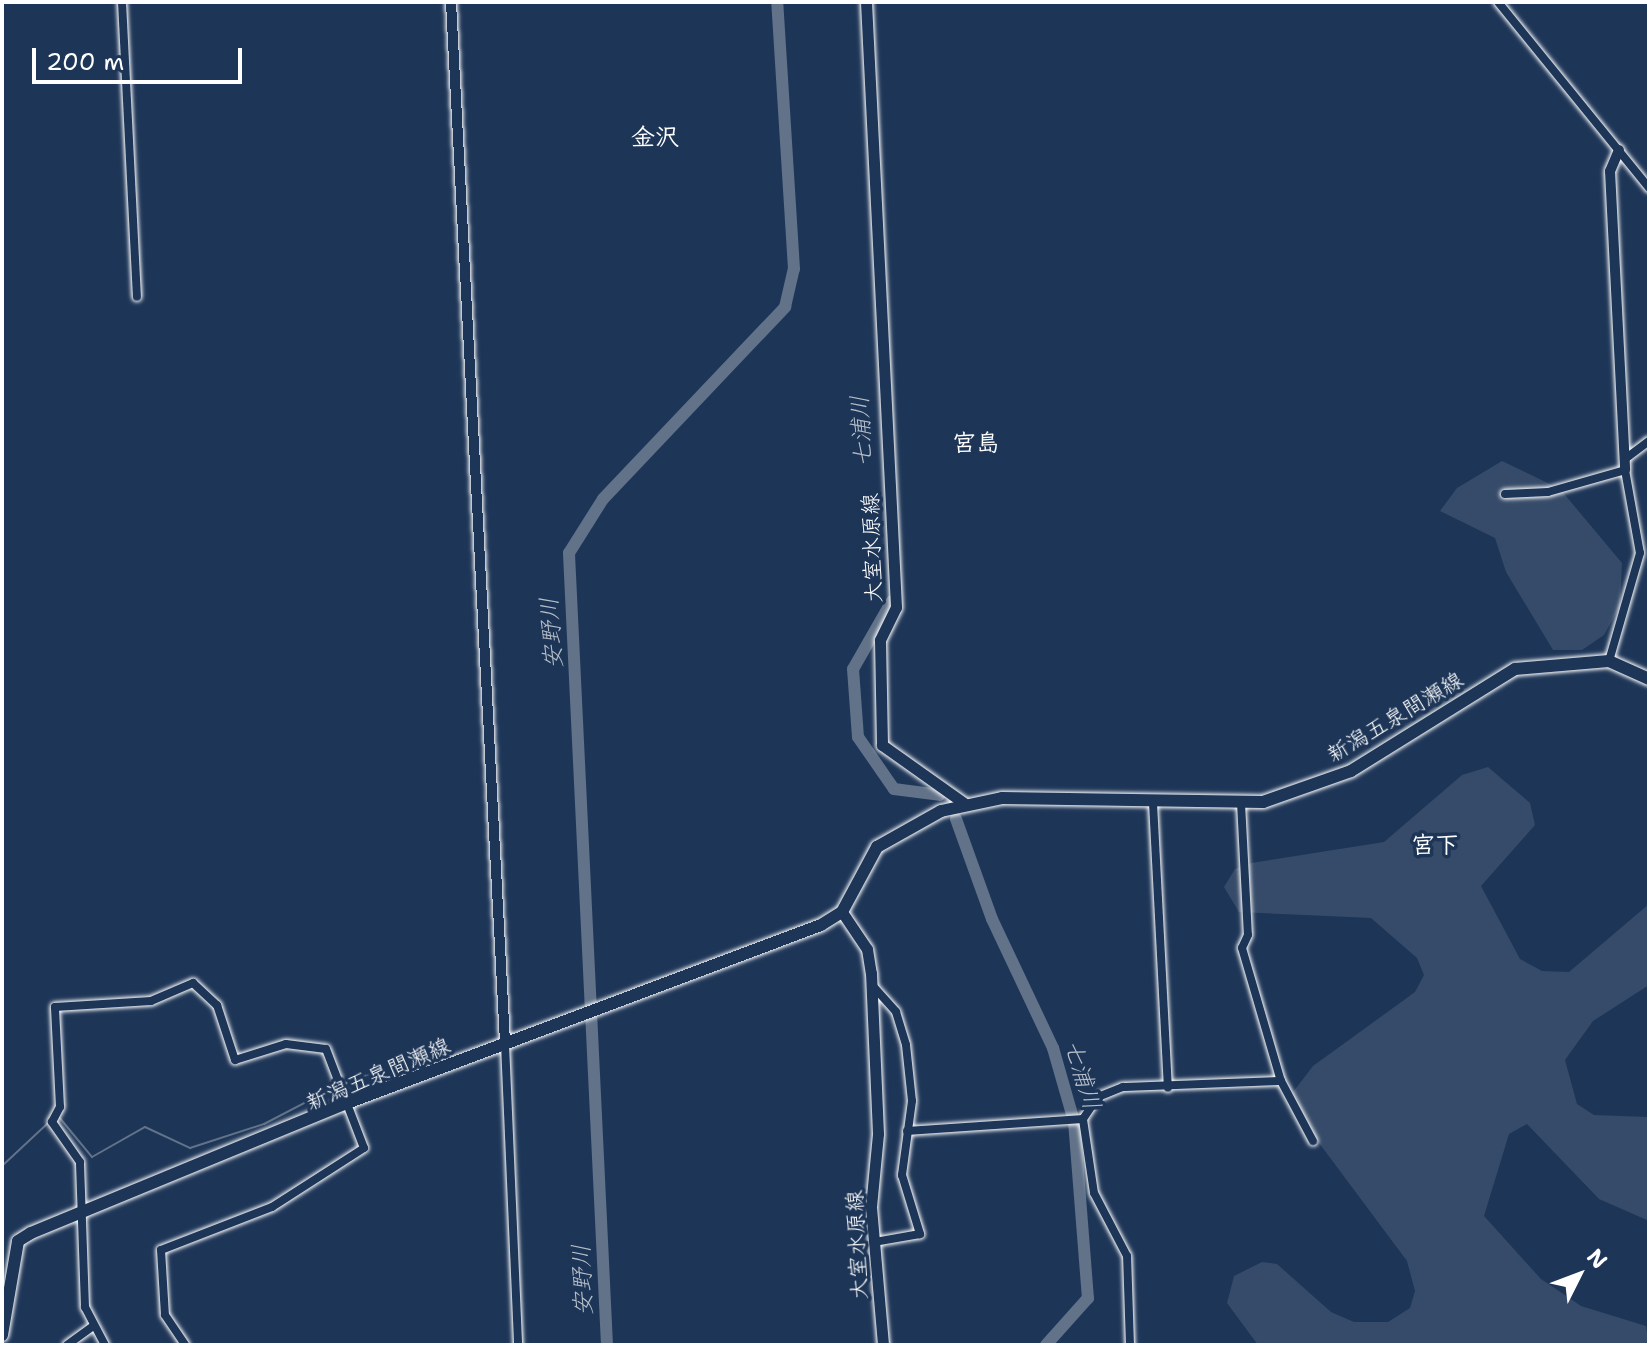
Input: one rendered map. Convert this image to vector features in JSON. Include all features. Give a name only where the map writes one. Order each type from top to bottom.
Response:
[{"type":"main road","name":"大室水原線","points":[[866,2],[896,607],[880,640],[882,745],[964,803]]},
{"type":"main road","name":"新潟五泉間瀬線","points":[[964,803],[1241,803],[1312,788],[1351,771],[1515,669],[1609,661],[1649,679]]},
{"type":"main road","points":[[842,912],[869,858],[889,836],[964,803]]},
{"type":"main road","name":"新潟五泉間瀬線","points":[[2,1335],[18,1241],[347,1103],[606,1006],[842,912]]},
{"type":"main road","name":"大室水原線","points":[[842,912],[867,949],[872,985],[874,1242],[883,1345]]},
{"type":"street","points":[[122,2],[137,297]]},
{"type":"street","points":[[451,2],[518,1345]]},
{"type":"street","points":[[1498,2],[1649,188]]},
{"type":"street","points":[[1609,661],[1640,553],[1625,465],[1610,171],[1619,150]]},
{"type":"street","points":[[1505,494],[1548,492],[1625,465],[1649,441]]},
{"type":"street","points":[[1153,803],[1168,1088]]},
{"type":"street","points":[[1241,803],[1248,935],[1242,948],[1281,1081],[1313,1141]]},
{"type":"street","points":[[105,1345],[85,1307],[83,1212],[76,1150],[52,1122],[60,1107],[55,1007],[151,1001],[193,983],[217,1005],[235,1060],[286,1044],[321,1045],[364,1148],[360,1157],[264,1211],[167,1244],[161,1250],[168,1291],[165,1315],[185,1345]]},
{"type":"street","points":[[872,985],[896,1012],[906,1045],[907,1131],[902,1175],[920,1234],[874,1242]]},
{"type":"street","points":[[907,1131],[1082,1118],[1110,1090],[1281,1081]]},
{"type":"street","points":[[1082,1118],[1094,1193],[1127,1256],[1130,1345]]},
{"type":"street","points":[[67,1345],[93,1326]]},
{"type":"shaded area","points":[[1502,461],[1560,489],[1622,563],[1620,606],[1604,635],[1582,650],[1553,650],[1506,572],[1495,538],[1440,511],[1457,488]]},
{"type":"shaded area","points":[[1488,767],[1530,803],[1535,825],[1481,886],[1520,959],[1542,971],[1569,972],[1649,904],[1649,985],[1593,1021],[1565,1060],[1577,1104],[1594,1115],[1649,1117],[1649,1221],[1599,1199],[1527,1124],[1509,1134],[1484,1216],[1541,1279],[1581,1306],[1646,1326],[1649,1345],[1258,1345],[1227,1303],[1234,1276],[1262,1262],[1277,1264],[1331,1312],[1354,1322],[1388,1322],[1410,1308],[1415,1291],[1407,1261],[1287,1100],[1313,1066],[1415,992],[1424,975],[1417,958],[1371,918],[1239,912],[1224,887],[1235,869],[1251,863],[1384,842],[1462,775]]},
{"type":"waterway","name":"安野川","points":[[607,1345],[569,553],[603,499],[785,307],[794,269],[777,2]]},
{"type":"waterway","name":"七浦川","points":[[892,601],[853,669],[858,737],[894,789],[940,795]]},
{"type":"waterway","name":"七浦川","points":[[956,819],[992,919],[1053,1048],[1074,1121],[1088,1298],[1046,1345]]},
{"type":"waterway","points":[[343,1084],[382,1069]]},
{"type":"waterway","points":[[59,1117],[92,1157],[145,1127],[190,1148],[264,1124],[337,1086]]},
{"type":"waterway","points":[[2,1166],[48,1123]]},
{"type":"waterway","points":[[2,1224],[2,1265]]},
{"type":"district","name":"金沢","points":[[655,138]]},
{"type":"district","name":"宮島","points":[[976,444]]},
{"type":"district","name":"宮下","points":[[1435,846]]}]
